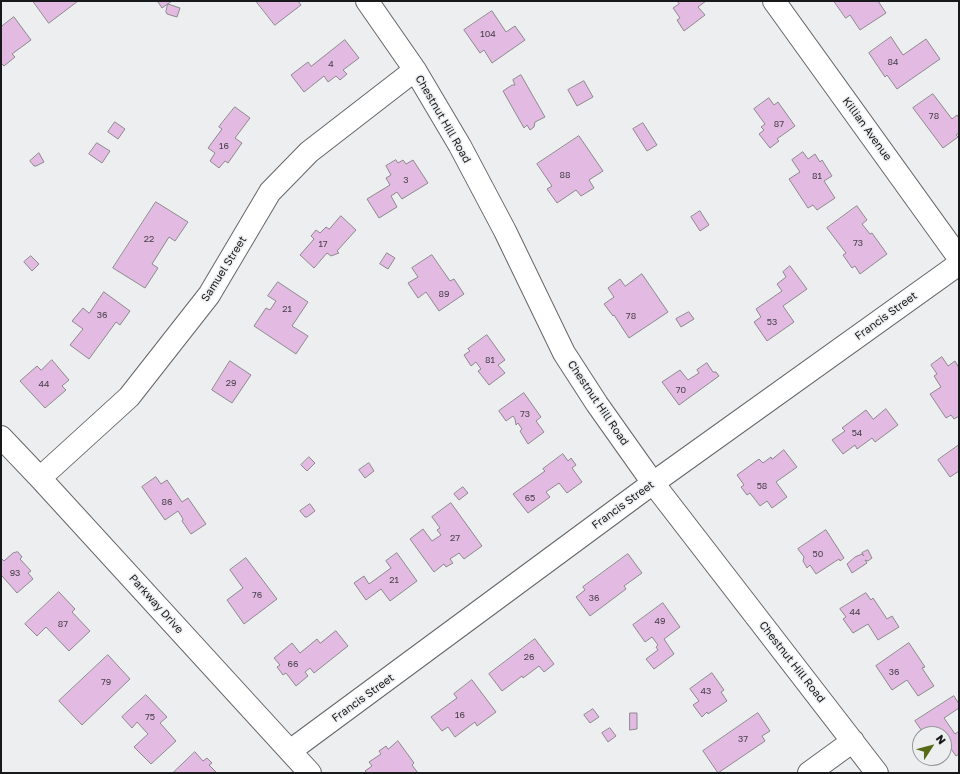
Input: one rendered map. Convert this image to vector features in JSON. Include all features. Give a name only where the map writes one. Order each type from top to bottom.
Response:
[{"type":"street","name":"Chestnut Hill Road","points":[[368,1],[415,70],[460,146],[564,353],[597,404],[653,483],[877,773]]},
{"type":"street","name":"Killian Avenue","points":[[774,1],[959,258]]},
{"type":"street","name":"Samuel Street","points":[[40,478],[129,397],[209,295],[270,192],[309,152],[415,70]]},
{"type":"street","name":"Francis Street","points":[[290,751],[653,483],[959,264]]},
{"type":"street","name":"Parkway Drive","points":[[1,437],[310,773]]},
{"type":"street","points":[[809,773],[853,740]]},
{"type":"building","points":[[33,1],[78,1],[49,23]]},
{"type":"building","points":[[172,1],[162,8],[158,2]]},
{"type":"building","points":[[256,1],[298,1],[301,5],[275,25]]},
{"type":"building","points":[[677,1],[706,1],[698,7],[705,15],[684,31],[677,20],[680,18],[673,8],[679,4]]},
{"type":"building","points":[[834,1],[878,1],[886,13],[860,30],[850,15],[846,18]]},
{"type":"building","points":[[168,4],[180,8],[177,17],[167,14]]},
{"type":"building","points":[[492,11],[506,32],[515,26],[525,40],[492,63],[484,50],[480,53],[464,30]]},
{"type":"building","points":[[14,17],[31,40],[12,54],[15,57],[4,66],[1,63],[1,27]]},
{"type":"building","points":[[891,37],[903,55],[926,39],[940,59],[897,89],[887,75],[885,77],[869,53]]},
{"type":"building","points":[[345,40],[359,58],[343,70],[347,74],[340,80],[336,76],[328,82],[324,76],[304,92],[291,75],[308,62],[311,66]]},
{"type":"building","points":[[521,75],[545,117],[535,122],[534,127],[530,130],[527,125],[524,128],[503,91],[512,85],[515,85],[513,80]]},
{"type":"building","points":[[584,81],[593,97],[577,106],[568,90]]},
{"type":"building","points":[[933,94],[952,119],[957,115],[959,118],[959,133],[956,135],[958,137],[943,148],[913,108]]},
{"type":"building","points":[[769,98],[774,105],[778,102],[795,126],[777,139],[779,141],[770,148],[759,134],[764,130],[761,127],[765,124],[754,109]]},
{"type":"building","points":[[235,107],[250,118],[235,138],[242,143],[228,163],[225,161],[219,168],[210,161],[215,153],[208,148],[222,129],[219,127]]},
{"type":"building","points":[[115,122],[125,129],[118,139],[108,132]]},
{"type":"building","points":[[643,123],[657,145],[647,151],[633,129]]},
{"type":"building","points":[[579,136],[603,171],[589,180],[594,188],[581,196],[576,190],[557,203],[547,189],[552,186],[537,164]]},
{"type":"building","points":[[97,143],[110,151],[102,163],[89,154]]},
{"type":"building","points":[[803,152],[808,159],[815,154],[820,162],[822,160],[832,176],[824,181],[835,198],[817,210],[813,205],[808,208],[789,179],[800,172],[792,160]]},
{"type":"building","points":[[39,153],[44,162],[34,166],[30,161]]},
{"type":"building","points":[[396,160],[398,163],[403,160],[406,164],[413,160],[428,183],[402,199],[397,192],[391,196],[397,207],[379,218],[367,199],[390,185],[386,178],[391,175],[386,166]]},
{"type":"building","points":[[156,202],[188,222],[175,241],[169,237],[152,264],[158,268],[145,288],[113,268]]},
{"type":"building","points":[[857,206],[867,220],[862,224],[870,234],[872,233],[887,254],[860,274],[855,266],[852,268],[843,255],[846,253],[827,228]]},
{"type":"building","points":[[700,211],[709,225],[700,231],[691,217]]},
{"type":"building","points":[[341,216],[356,230],[337,251],[339,253],[331,256],[327,253],[314,268],[300,255],[314,239],[311,236],[316,230],[320,233],[326,227],[329,229]]},
{"type":"building","points":[[387,253],[395,258],[388,269],[380,264]]},
{"type":"building","points":[[432,255],[450,281],[454,279],[464,294],[439,311],[426,292],[418,298],[408,283],[418,277],[412,268]]},
{"type":"building","points":[[31,256],[39,264],[32,271],[24,262]]},
{"type":"building","points":[[790,266],[807,289],[783,306],[794,322],[767,341],[754,322],[761,317],[756,309],[782,291],[777,284],[786,277],[783,272]]},
{"type":"building","points":[[642,274],[668,312],[629,338],[614,315],[613,316],[604,304],[614,297],[608,288],[620,279],[625,286]]},
{"type":"building","points":[[278,282],[308,302],[292,326],[308,336],[296,354],[254,326],[266,308],[270,310],[276,301],[268,296]]},
{"type":"building","points":[[104,292],[130,311],[120,325],[116,322],[89,359],[70,345],[83,329],[72,321],[83,308],[89,313]]},
{"type":"building","points":[[689,312],[694,319],[681,327],[676,319]]},
{"type":"building","points":[[487,335],[505,360],[498,365],[505,373],[489,385],[478,371],[481,369],[476,362],[471,366],[464,355],[470,351],[468,349]]},
{"type":"building","points":[[942,357],[948,366],[955,361],[959,368],[959,416],[954,419],[951,415],[946,418],[930,394],[941,387],[934,376],[937,374],[931,365]]},
{"type":"building","points":[[52,360],[69,380],[62,386],[66,390],[45,408],[20,381],[37,366],[41,370]]},
{"type":"building","points":[[230,361],[251,375],[232,403],[212,390]]},
{"type":"building","points":[[707,363],[713,372],[716,372],[719,376],[679,405],[662,382],[680,370],[688,380],[699,373],[697,370]]},
{"type":"building","points":[[524,393],[541,417],[536,421],[544,432],[528,444],[520,431],[522,429],[518,423],[516,425],[513,416],[506,421],[499,411]]},
{"type":"building","points":[[886,409],[898,425],[875,442],[872,438],[857,449],[855,445],[843,454],[832,440],[845,431],[842,428],[866,410],[873,419]]},
{"type":"building","points":[[959,445],[959,471],[950,477],[938,460]]},
{"type":"building","points":[[784,450],[797,467],[776,482],[787,497],[772,508],[767,501],[760,506],[750,493],[747,495],[741,487],[744,485],[737,475],[759,459],[763,463],[771,457],[772,459]]},
{"type":"building","points":[[563,454],[568,461],[571,458],[576,465],[572,468],[582,482],[567,493],[559,483],[546,492],[550,497],[528,513],[513,494],[545,471],[543,469]]},
{"type":"building","points":[[309,457],[315,463],[307,471],[301,465]]},
{"type":"building","points":[[369,463],[374,471],[365,478],[359,470]]},
{"type":"building","points":[[156,477],[161,484],[167,480],[182,502],[188,498],[206,524],[191,534],[182,521],[183,519],[178,511],[165,520],[142,487]]},
{"type":"building","points":[[463,487],[468,493],[459,500],[454,494]]},
{"type":"building","points":[[451,503],[482,546],[464,559],[459,553],[450,559],[453,563],[446,567],[444,564],[434,572],[410,539],[423,529],[432,541],[441,535],[437,530],[440,528],[432,517]]},
{"type":"building","points":[[310,504],[315,511],[305,517],[300,511]]},
{"type":"building","points":[[826,530],[844,558],[840,561],[839,559],[816,574],[810,565],[807,568],[803,561],[804,557],[798,549]]},
{"type":"building","points":[[868,550],[872,558],[868,561],[865,560],[867,563],[852,573],[847,564],[855,557],[862,554],[864,556],[862,553]]},
{"type":"building","points":[[18,552],[22,557],[20,559],[31,571],[28,573],[33,579],[17,593],[1,576],[1,558],[4,561],[13,553]]},
{"type":"building","points":[[397,553],[417,581],[390,601],[381,589],[366,600],[354,583],[364,576],[369,584],[391,568],[386,561]]},
{"type":"building","points":[[628,554],[642,573],[624,586],[626,589],[590,616],[576,597],[585,590],[583,587]]},
{"type":"building","points":[[246,558],[277,599],[244,624],[227,600],[243,588],[230,570]]},
{"type":"building","points":[[59,592],[75,609],[72,612],[90,631],[69,651],[46,627],[37,636],[25,624]]},
{"type":"building","points":[[866,593],[871,600],[873,598],[887,619],[892,616],[899,627],[878,640],[868,624],[853,633],[843,619],[846,617],[840,609]]},
{"type":"building","points":[[663,603],[680,627],[664,639],[674,654],[654,669],[646,659],[658,650],[656,647],[658,645],[652,637],[645,642],[633,625]]},
{"type":"building","points":[[336,631],[348,646],[314,673],[310,668],[305,672],[308,676],[296,686],[286,673],[283,675],[277,667],[280,665],[274,658],[292,643],[300,653],[317,639],[320,643]]},
{"type":"building","points":[[535,639],[554,664],[544,672],[539,666],[523,678],[522,676],[502,691],[489,674]]},
{"type":"building","points":[[909,643],[925,667],[922,668],[934,686],[918,696],[907,680],[892,690],[876,666]]},
{"type":"building","points":[[108,655],[130,679],[82,725],[59,701]]},
{"type":"building","points":[[712,673],[724,690],[721,692],[727,701],[708,714],[707,712],[702,717],[693,705],[699,701],[690,689]]},
{"type":"building","points":[[472,680],[496,712],[477,726],[475,722],[455,737],[448,727],[442,731],[431,717],[457,698],[454,694]]},
{"type":"building","points":[[146,695],[167,717],[160,723],[176,741],[151,764],[134,747],[148,734],[137,722],[132,728],[122,717]]},
{"type":"building","points":[[954,696],[959,704],[959,708],[944,718],[950,726],[918,726],[915,721]]},
{"type":"building","points":[[593,709],[599,717],[590,723],[584,715]]},
{"type":"building","points":[[630,713],[637,713],[637,729],[630,730]]},
{"type":"building","points":[[758,713],[770,731],[762,736],[765,741],[718,773],[703,751]]},
{"type":"building","points":[[610,728],[616,736],[608,742],[602,733]]},
{"type":"building","points":[[952,730],[955,734],[959,731],[959,754],[956,756],[952,750]]},
{"type":"building","points":[[398,741],[414,763],[412,765],[418,773],[367,773],[365,771],[372,766],[369,762],[381,754],[379,751],[386,746],[388,749]]},
{"type":"building","points":[[195,752],[203,761],[207,758],[212,763],[209,765],[217,773],[173,773]]}]
